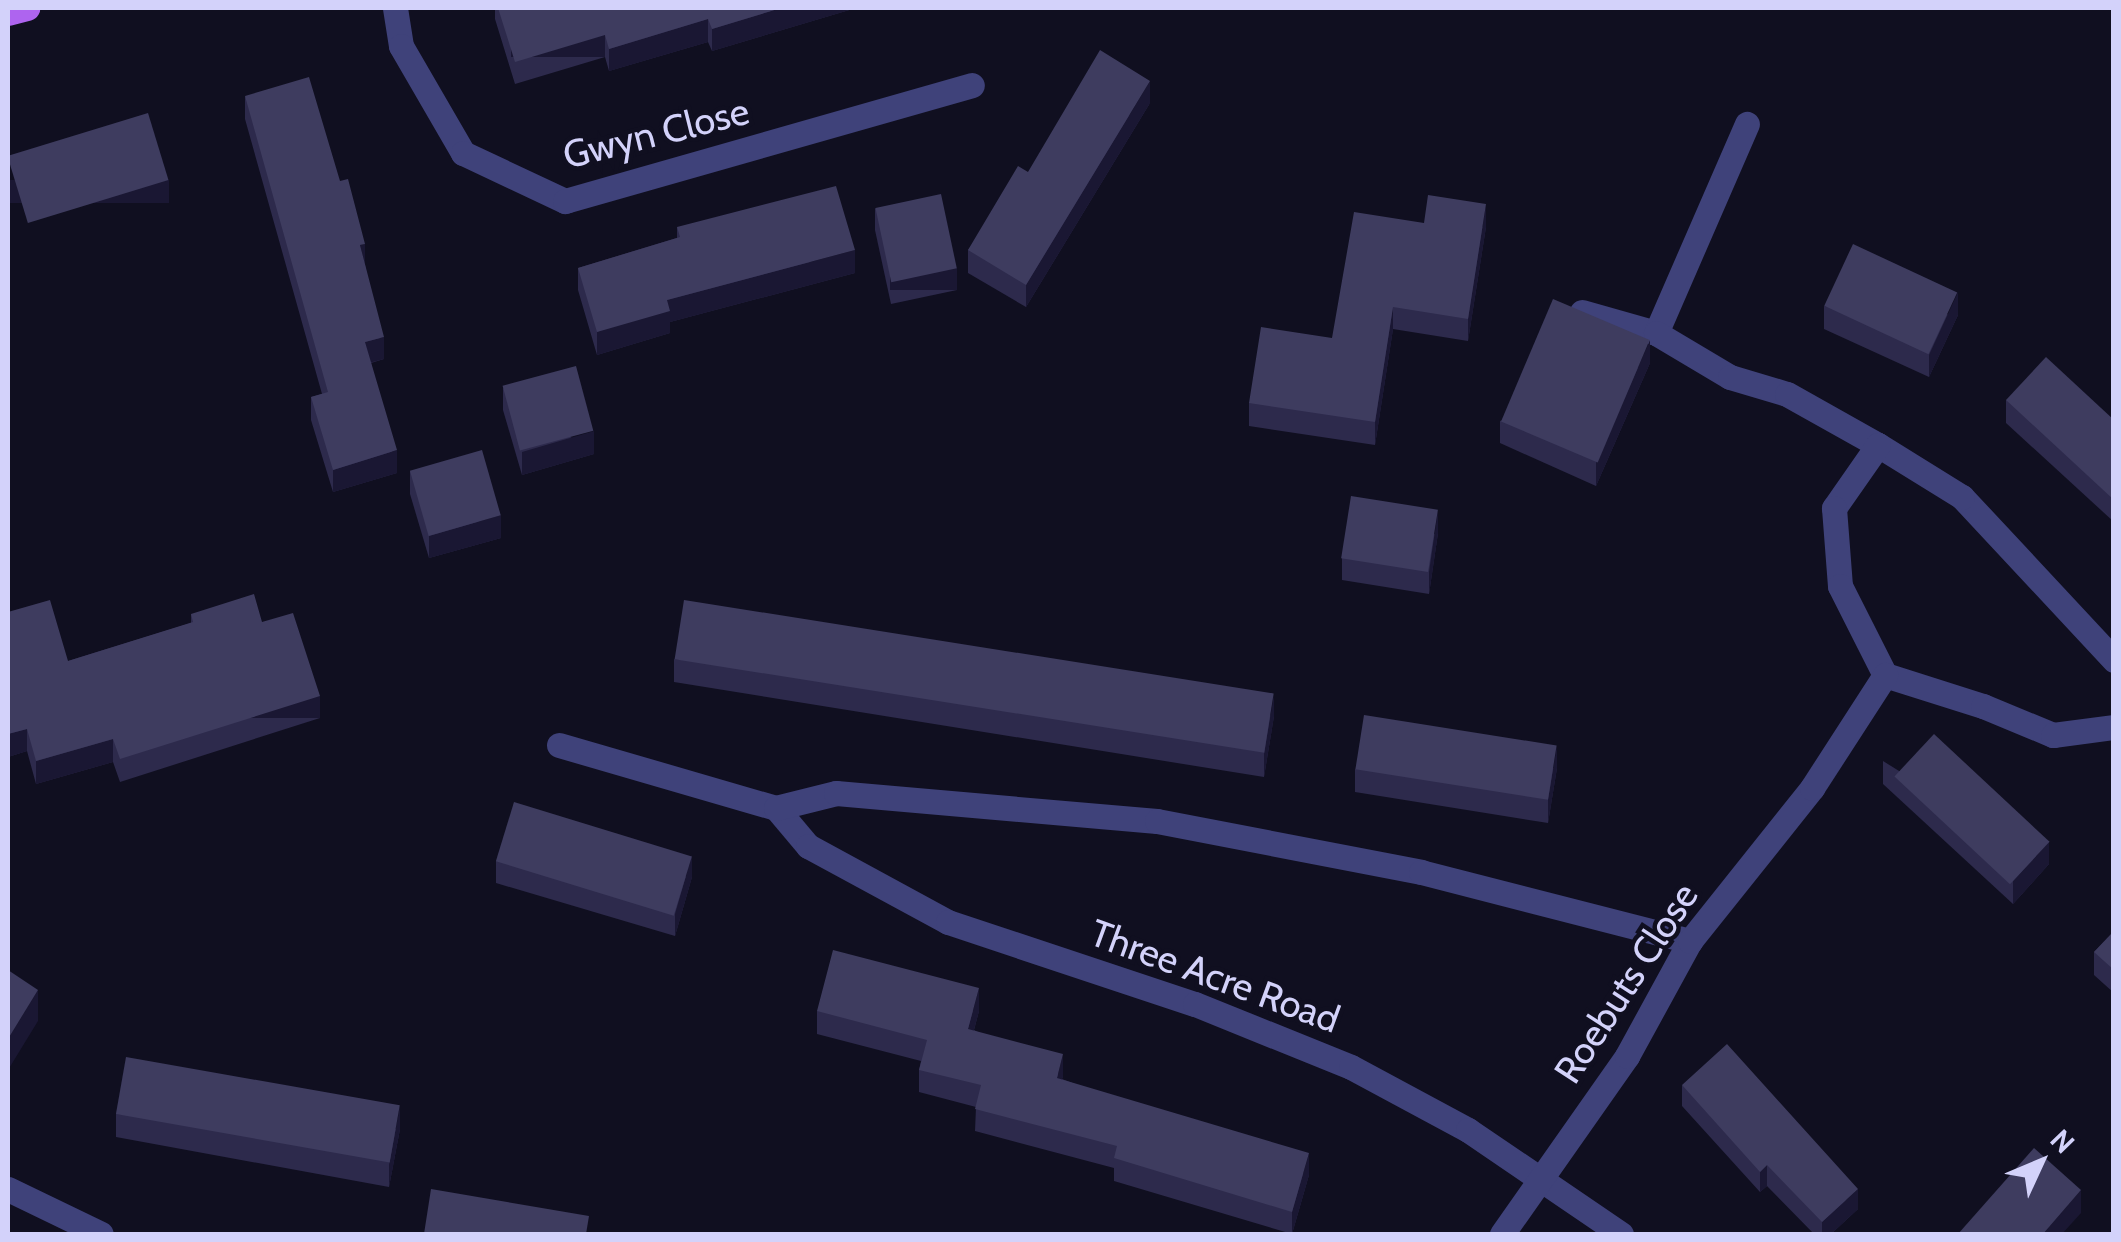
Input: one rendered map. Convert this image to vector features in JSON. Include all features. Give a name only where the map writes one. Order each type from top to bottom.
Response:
[{"type":"main road","points":[[8,13],[27,8]]},
{"type":"street","name":"Gwyn Close","points":[[395,8],[401,46],[463,153],[565,200],[972,84]]},
{"type":"street","points":[[1656,333],[1747,124]]},
{"type":"street","points":[[1582,312],[1656,333],[1730,377],[1787,394],[1962,497],[2114,660]]},
{"type":"street","points":[[1878,445],[1834,508],[1840,586],[1885,675],[1983,706],[2054,735],[2114,727]]},
{"type":"street","name":"Roebuts Close","points":[[1502,1234],[1627,1056],[1690,940],[1812,788],[1885,675]]},
{"type":"street","points":[[559,746],[776,808],[836,793],[1157,821],[1421,872],[1690,940]]},
{"type":"street","name":"Three Acre Road","points":[[776,808],[808,846],[948,922],[1196,1004],[1351,1067],[1468,1130],[1621,1234]]},
{"type":"street","points":[[8,1189],[101,1234]]},
{"type":"building","points":[[498,8],[781,8],[712,29],[708,19],[609,49],[605,35],[515,62]]},
{"type":"building","points":[[1100,50],[1150,81],[1026,285],[968,250],[1018,166],[1028,172]]},
{"type":"building","points":[[309,77],[340,181],[348,179],[365,244],[360,245],[384,337],[365,342],[397,450],[333,470],[311,397],[328,392],[245,96]]},
{"type":"building","points":[[148,113],[168,180],[28,223],[8,156]]},
{"type":"building","points":[[836,186],[855,250],[667,300],[670,311],[597,332],[578,268],[680,237],[677,227]]},
{"type":"building","points":[[941,194],[957,268],[891,282],[875,208]]},
{"type":"building","points":[[1428,195],[1486,204],[1468,319],[1393,307],[1375,422],[1249,403],[1261,327],[1332,338],[1354,212],[1424,223]]},
{"type":"building","points":[[1853,244],[1957,293],[1928,354],[1824,306]]},
{"type":"building","points":[[1553,299],[1650,340],[1598,462],[1501,421]]},
{"type":"building","points":[[2046,357],[2114,420],[2114,500],[2006,400]]},
{"type":"building","points":[[576,366],[593,431],[520,450],[503,386]]},
{"type":"building","points":[[482,450],[501,515],[429,536],[410,471]]},
{"type":"building","points":[[1351,496],[1438,510],[1428,572],[1341,558]]},
{"type":"building","points":[[254,594],[262,622],[293,613],[320,696],[120,759],[113,739],[36,761],[27,729],[8,734],[8,612],[50,600],[68,661],[193,622],[191,614]]},
{"type":"building","points":[[684,600],[1274,693],[1264,753],[675,659]]},
{"type":"building","points":[[1364,715],[1557,746],[1548,800],[1355,769]]},
{"type":"building","points":[[1934,734],[2050,842],[2010,884],[1894,776]]},
{"type":"building","points":[[514,802],[692,856],[674,916],[496,861]]},
{"type":"building","points":[[2114,931],[2114,970],[2094,952]]},
{"type":"building","points":[[833,950],[979,988],[968,1029],[1063,1054],[1057,1078],[1309,1153],[1292,1212],[1114,1158],[1117,1146],[975,1109],[981,1085],[919,1070],[927,1040],[817,1011]]},
{"type":"building","points":[[8,970],[38,990],[8,1039]]},
{"type":"building","points":[[1727,1044],[1858,1189],[1822,1222],[1767,1165],[1760,1172],[1682,1085]]},
{"type":"building","points":[[126,1057],[400,1105],[390,1162],[116,1114]]},
{"type":"building","points":[[2034,1148],[2081,1190],[2043,1234],[1958,1234]]},
{"type":"building","points":[[431,1189],[589,1216],[586,1234],[424,1234]]}]
